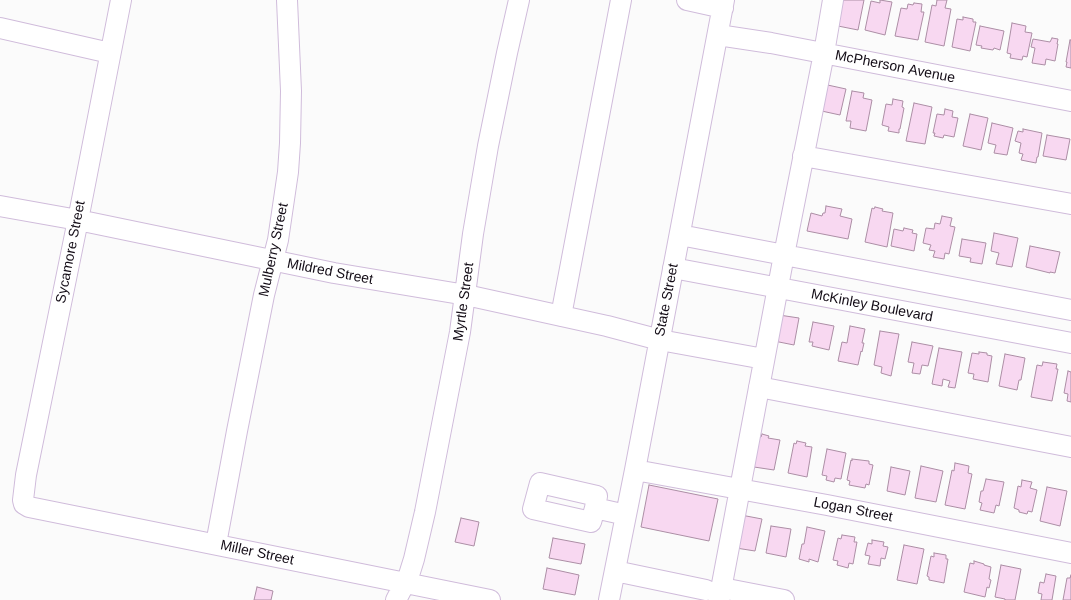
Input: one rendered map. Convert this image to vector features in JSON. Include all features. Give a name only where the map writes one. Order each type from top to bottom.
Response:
[{"type":"street","name":"Sycamore Street","points":[[24,504],[23,500],[26,474],[78,220],[120,0]]},
{"type":"street","name":"Mulberry Street","points":[[216,544],[250,363],[264,295],[274,261],[288,172],[291,91],[287,0]]},
{"type":"street","name":"Myrtle Street","points":[[396,600],[406,583],[414,559],[425,512],[460,332],[473,234],[488,146],[519,0]]},
{"type":"street","points":[[561,316],[621,0]]},
{"type":"street","points":[[687,0],[724,4]]},
{"type":"street","points":[[716,593],[741,489],[764,359],[833,0]]},
{"type":"street","name":"State Street","points":[[609,600],[724,4]]},
{"type":"street","points":[[0,28],[110,53]]},
{"type":"street","name":"McPherson Avenue","points":[[718,35],[824,53],[1071,101]]},
{"type":"street","points":[[803,156],[1071,204]]},
{"type":"street","name":"Mildred Street","points":[[0,206],[78,220],[334,273],[466,295],[607,326],[660,340],[764,359]]},
{"type":"street","points":[[680,236],[1071,310]]},
{"type":"street","name":"McKinley Boulevard","points":[[673,268],[1071,343]]},
{"type":"street","points":[[759,387],[1071,447]]},
{"type":"street","name":"Logan Street","points":[[635,470],[827,505],[1071,553]]},
{"type":"street","name":"Miller Street","points":[[24,504],[490,600]]},
{"type":"street","points":[[595,508],[626,515]]},
{"type":"street","points":[[614,571],[716,593],[784,600]]},
{"type":"building","points":[[843,0],[864,0],[858,30],[838,26]]},
{"type":"building","points":[[880,0],[892,2],[885,35],[865,30],[871,1],[880,3]]},
{"type":"building","points":[[937,0],[947,0],[945,8],[951,9],[944,46],[925,42],[932,5],[936,6]]},
{"type":"building","points":[[914,3],[922,4],[921,12],[924,12],[918,40],[895,36],[901,8],[907,9],[908,4],[913,5]]},
{"type":"building","points":[[963,17],[973,19],[973,22],[976,22],[970,51],[952,47],[957,19],[963,20]]},
{"type":"building","points":[[1012,23],[1026,26],[1025,32],[1032,33],[1027,57],[1023,56],[1022,60],[1010,58],[1011,54],[1007,53]]},
{"type":"building","points":[[980,26],[1004,31],[1000,50],[994,48],[993,50],[981,48],[982,46],[976,45]]},
{"type":"building","points":[[1052,38],[1058,39],[1055,61],[1046,59],[1045,65],[1032,63],[1035,48],[1031,47],[1033,39],[1050,42]]},
{"type":"building","points":[[1071,40],[1071,68],[1066,67]]},
{"type":"building","points":[[823,84],[846,89],[840,115],[817,110]]},
{"type":"building","points":[[852,91],[864,93],[863,98],[872,100],[866,131],[850,128],[851,121],[846,121]]},
{"type":"building","points":[[893,99],[903,101],[902,107],[904,108],[899,133],[888,131],[889,127],[882,125],[886,104],[892,105]]},
{"type":"building","points":[[914,103],[932,107],[925,144],[906,141]]},
{"type":"building","points":[[945,109],[953,111],[952,117],[958,118],[954,137],[944,135],[943,138],[934,136],[935,133],[933,133],[937,114],[944,115]]},
{"type":"building","points":[[970,114],[988,118],[981,150],[963,146]]},
{"type":"building","points":[[992,123],[1013,128],[1007,155],[994,153],[996,145],[988,143]]},
{"type":"building","points":[[1023,129],[1042,133],[1036,163],[1021,160],[1023,154],[1019,153],[1021,143],[1015,141],[1018,131],[1023,132]]},
{"type":"building","points":[[1047,135],[1070,139],[1066,160],[1043,156]]},
{"type":"building","points":[[826,206],[842,209],[840,216],[852,219],[848,239],[807,231],[811,213],[822,216],[823,213],[825,213]]},
{"type":"building","points":[[875,207],[883,209],[882,211],[893,213],[887,247],[865,242],[872,208],[874,209]]},
{"type":"building","points":[[942,216],[952,218],[950,226],[955,227],[949,254],[945,253],[944,259],[933,257],[935,251],[929,250],[931,245],[923,243],[926,228],[934,229],[935,223],[940,224]]},
{"type":"building","points":[[904,228],[913,230],[912,233],[917,234],[914,251],[891,246],[894,229],[903,231]]},
{"type":"building","points":[[994,233],[1018,238],[1012,267],[996,264],[999,253],[991,251]]},
{"type":"building","points":[[962,239],[986,243],[982,264],[970,262],[971,258],[959,256]]},
{"type":"building","points":[[1030,246],[1060,252],[1055,273],[1026,267]]},
{"type":"building","points":[[779,315],[799,318],[794,345],[774,341]]},
{"type":"building","points":[[813,322],[834,326],[829,350],[812,346],[813,342],[809,342]]},
{"type":"building","points":[[850,326],[865,329],[862,343],[864,343],[858,365],[838,361],[842,342],[847,343]]},
{"type":"building","points":[[880,331],[899,334],[891,376],[881,373],[882,367],[874,365]]},
{"type":"building","points":[[912,342],[933,346],[928,366],[922,365],[920,374],[912,373],[914,363],[908,362]]},
{"type":"building","points":[[939,348],[962,352],[955,388],[948,387],[950,381],[943,379],[942,386],[932,384]]},
{"type":"building","points":[[979,352],[987,353],[987,355],[992,356],[988,382],[973,379],[974,374],[968,373],[972,353],[979,354]]},
{"type":"building","points":[[1005,354],[1025,358],[1021,380],[1019,380],[1017,390],[999,386]]},
{"type":"building","points":[[1043,362],[1057,364],[1056,369],[1058,369],[1052,401],[1031,397],[1037,365],[1042,366]]},
{"type":"building","points":[[1068,371],[1071,372],[1071,402],[1067,401],[1068,394],[1064,393]]},
{"type":"building","points":[[762,434],[769,436],[768,438],[780,440],[774,470],[754,467],[759,437],[761,437]]},
{"type":"building","points":[[797,441],[806,443],[805,446],[812,447],[807,477],[788,473],[794,443],[796,444]]},
{"type":"building","points":[[827,449],[846,453],[841,479],[835,478],[834,482],[826,480],[827,476],[822,475]]},
{"type":"building","points":[[852,459],[869,461],[869,464],[873,465],[869,485],[866,484],[865,488],[849,485],[850,481],[847,480]]},
{"type":"building","points":[[955,463],[969,466],[968,473],[972,474],[965,509],[945,505],[952,470],[954,471]]},
{"type":"building","points":[[921,466],[943,471],[936,502],[915,498]]},
{"type":"building","points":[[891,467],[910,471],[905,495],[887,491]]},
{"type":"building","points":[[986,479],[1004,482],[999,506],[996,505],[994,513],[980,510],[982,503],[979,502],[981,491],[983,491]]},
{"type":"building","points":[[1022,480],[1032,482],[1030,488],[1037,490],[1032,512],[1028,511],[1027,514],[1019,512],[1019,510],[1014,508],[1018,486],[1021,487]]},
{"type":"building","points":[[649,485],[718,499],[709,541],[641,527]]},
{"type":"building","points":[[1047,487],[1067,491],[1060,526],[1040,521]]},
{"type":"building","points":[[741,515],[762,519],[755,551],[736,548]]},
{"type":"building","points":[[461,518],[479,522],[474,546],[455,542]]},
{"type":"building","points":[[771,526],[791,529],[786,557],[766,553]]},
{"type":"building","points":[[807,527],[825,531],[818,562],[809,559],[809,562],[799,559],[802,544],[804,544]]},
{"type":"building","points":[[842,535],[855,537],[854,542],[857,542],[853,564],[849,563],[848,568],[837,565],[838,561],[833,560],[838,538],[841,539]]},
{"type":"building","points":[[553,538],[585,544],[581,564],[549,558]]},
{"type":"building","points":[[872,540],[884,542],[883,546],[888,547],[885,559],[881,558],[880,566],[868,564],[870,556],[865,555],[868,543],[872,544]]},
{"type":"building","points":[[904,545],[924,549],[917,584],[897,580]]},
{"type":"building","points":[[934,553],[946,555],[946,559],[948,559],[944,583],[929,580],[929,577],[927,576],[931,556],[934,557]]},
{"type":"building","points":[[974,561],[991,567],[989,579],[991,580],[989,588],[987,587],[985,597],[964,592],[970,563],[974,564]]},
{"type":"building","points":[[1001,565],[1021,569],[1015,600],[1005,600],[995,597]]},
{"type":"building","points":[[547,568],[579,575],[575,595],[543,589]]},
{"type":"building","points":[[1046,574],[1056,576],[1052,600],[1041,600],[1042,594],[1038,593],[1040,582],[1044,583]]},
{"type":"building","points":[[1071,575],[1071,600],[1063,600],[1067,578],[1070,578]]},
{"type":"building","points":[[257,587],[273,591],[271,600],[254,600]]}]
